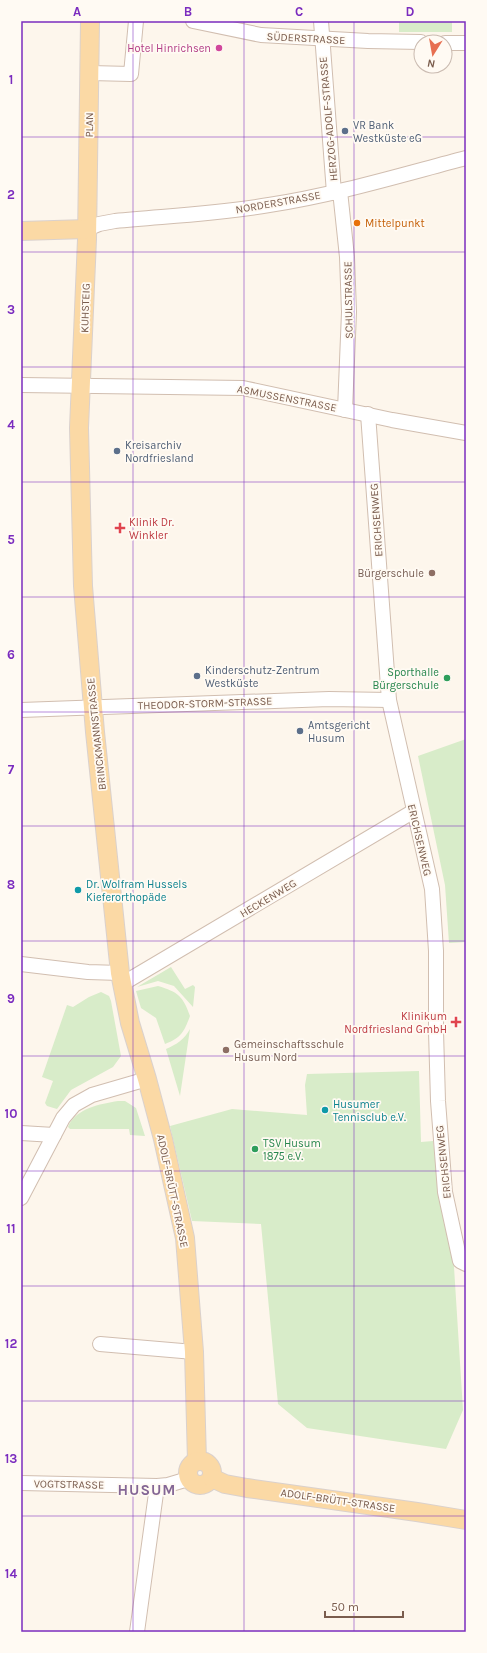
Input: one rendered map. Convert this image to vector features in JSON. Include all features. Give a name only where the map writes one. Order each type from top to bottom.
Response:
[{"type":"main road","name":"PLAN","points":[[88,229],[90,21]]},
{"type":"main road","points":[[21,231],[88,229]]},
{"type":"main road","name":"KUHSTEIG","points":[[82,386],[88,229]]},
{"type":"main road","name":"BRINCKMANNSTRASSE","points":[[82,386],[80,397],[80,428],[83,581],[94,732],[121,979],[130,1023],[147,1079]]},
{"type":"main road","name":"ADOLF-BRÜTT-STRASSE","points":[[147,1079],[185,1238],[194,1352],[197,1461]]},
{"type":"main road","points":[[197,1461],[202,1461],[211,1467],[212,1478],[208,1483],[202,1486],[196,1485],[188,1479],[187,1472],[189,1467],[197,1461]]},
{"type":"main road","name":"ADOLF-BRÜTT-STRASSE","points":[[212,1478],[225,1484],[247,1488],[466,1520]]},
{"type":"street","points":[[90,73],[131,74],[136,21]]},
{"type":"street","name":"SÜDERSTRASSE","points":[[192,21],[261,35],[322,39],[413,42]]},
{"type":"street","name":"HERZOG-ADOLF-STRASSE","points":[[321,21],[337,192]]},
{"type":"street","points":[[453,43],[466,43]]},
{"type":"street","name":"NORDERSTRASSE","points":[[88,229],[99,224],[115,221],[242,210],[337,192],[466,158]]},
{"type":"street","name":"SCHULSTRASSE","points":[[337,192],[347,257],[349,312],[345,410]]},
{"type":"street","name":"ASMUSSENSTRASSE","points":[[21,386],[243,388],[392,420],[466,432]]},
{"type":"street","name":"ERICHSENWEG","points":[[368,414],[389,700],[432,889],[436,951],[436,1073],[445,1192],[460,1261],[466,1264]]},
{"type":"street","name":"THEODOR-STORM-STRASSE","points":[[21,710],[329,699],[389,700]]},
{"type":"street","name":"HECKENWEG","points":[[121,979],[414,811]]},
{"type":"street","points":[[21,964],[88,972],[121,979]]},
{"type":"street","points":[[21,1198],[54,1135],[68,1112],[82,1100],[92,1095],[147,1079]]},
{"type":"street","points":[[21,1133],[54,1135]]},
{"type":"street","points":[[100,1344],[194,1352]]},
{"type":"street","name":"VOGTSTRASSE","points":[[21,1483],[157,1486],[168,1485],[188,1479]]},
{"type":"street","points":[[137,1632],[157,1486]]},
{"type":"green space","points":[[399,21],[452,21],[452,32],[399,32]]},
{"type":"green space","points":[[466,739],[466,942],[449,943],[445,885],[418,756]]},
{"type":"green space","points":[[171,967],[185,989],[193,985],[195,987],[193,1007],[174,986],[158,981],[137,987]]},
{"type":"green space","points":[[158,986],[170,990],[179,996],[185,1004],[190,1016],[181,1034],[165,1044],[156,1018],[141,1008],[136,991]]},
{"type":"green space","points":[[101,992],[109,996],[111,1001],[121,1056],[113,1067],[71,1090],[57,1109],[47,1106],[45,1103],[53,1081],[42,1077],[67,1005],[73,1007],[89,997]]},
{"type":"green space","points":[[190,1029],[180,1096],[166,1049],[180,1041]]},
{"type":"green space","points":[[419,1071],[421,1142],[433,1141],[440,1201],[454,1267],[463,1410],[446,1449],[307,1428],[278,1404],[261,1224],[192,1221],[170,1126],[232,1109],[307,1115],[305,1085],[307,1074]]},
{"type":"green space","points":[[125,1101],[136,1108],[145,1136],[130,1135],[129,1129],[70,1129],[68,1127],[77,1115],[83,1111],[96,1106]]},
{"type":"place","name":"Hotel Hinrichsen","points":[[219,48]]},
{"type":"place","name":"VR Bank Westküste eG","points":[[345,131]]},
{"type":"place","name":"Mittelpunkt","points":[[357,223]]},
{"type":"place","name":"Kreisarchiv Nordfriesland","points":[[117,451]]},
{"type":"place","name":"Klinik Dr. Winkler","points":[[120,528]]},
{"type":"place","name":"Bürgerschule","points":[[432,573]]},
{"type":"place","name":"Kinderschutz-Zentrum Westküste","points":[[197,676]]},
{"type":"place","name":"Sporthalle Bürgerschule","points":[[447,678]]},
{"type":"place","name":"Amtsgericht Husum","points":[[300,731]]},
{"type":"place","name":"Dr. Wolfram Hussels Kieferorthopäde","points":[[78,890]]},
{"type":"place","name":"Klinikum Nordfriesland GmbH","points":[[456,1022]]},
{"type":"place","name":"Gemeinschaftsschule Husum Nord","points":[[226,1050]]},
{"type":"place","name":"Husumer Tennisclub e.V.","points":[[325,1110]]},
{"type":"place","name":"TSV Husum 1875 e.V.","points":[[255,1149]]},
{"type":"district","name":"HUSUM","points":[[147,1490]]}]
